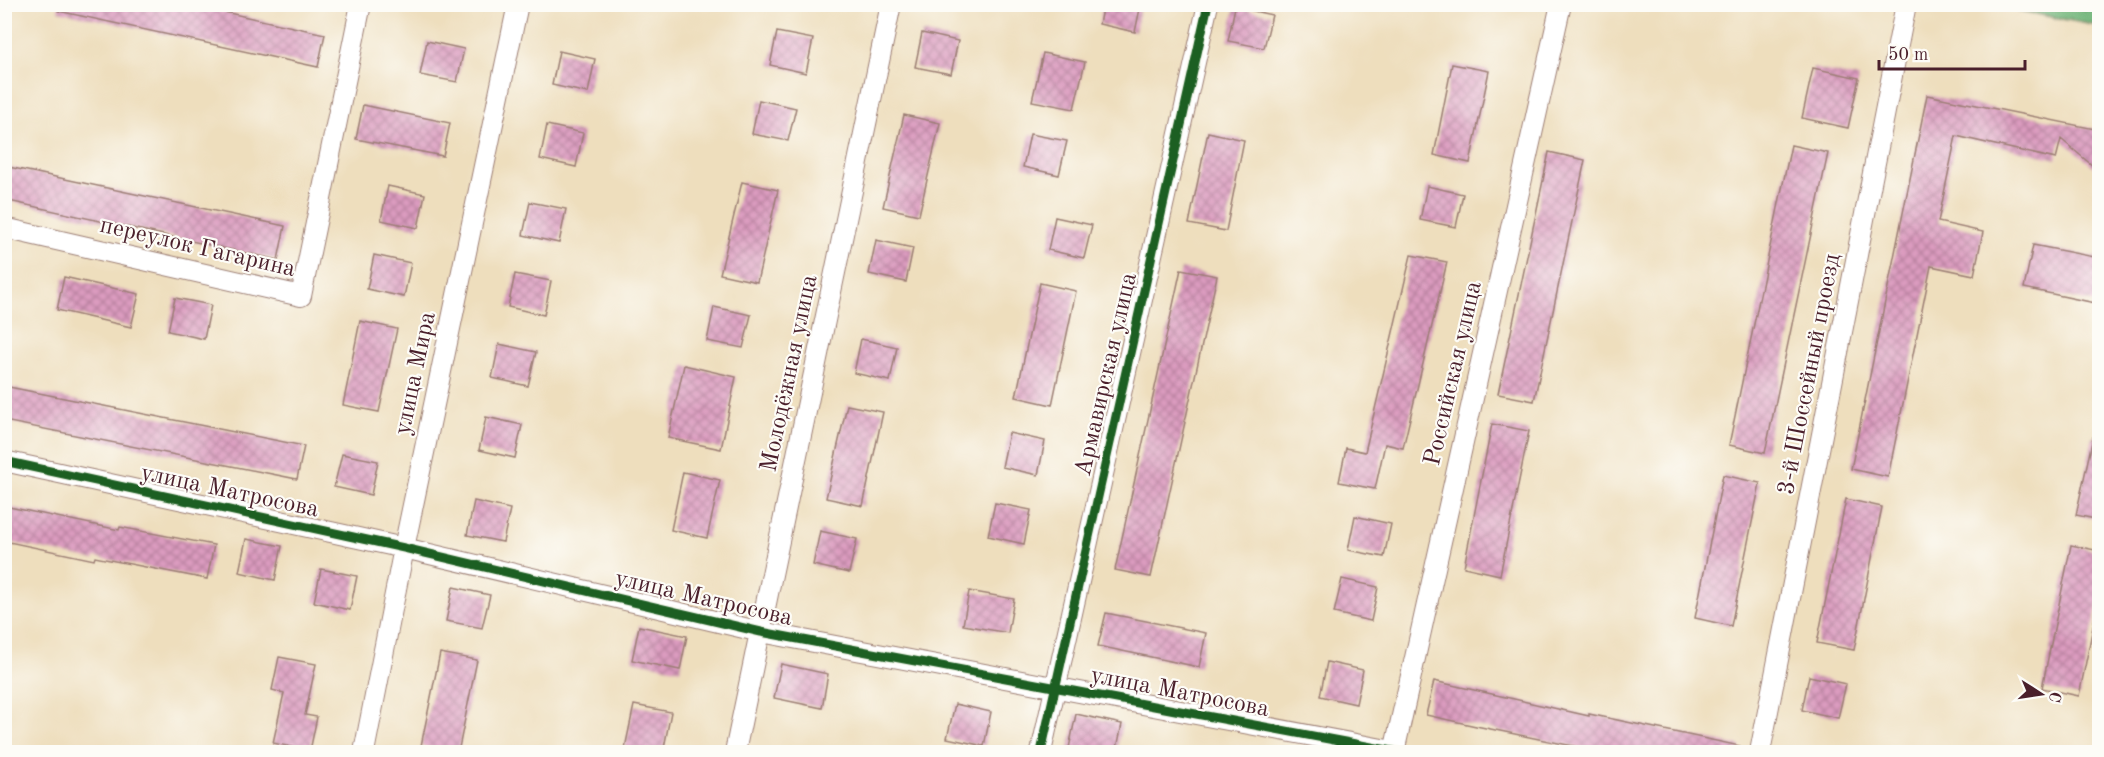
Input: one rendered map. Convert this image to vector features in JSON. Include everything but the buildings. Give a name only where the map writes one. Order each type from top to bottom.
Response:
[{"type":"street","name":"переулок Гагарина","points":[[4,228],[301,296],[361,4]]},
{"type":"street","name":"улица Мира","points":[[364,753],[404,548],[518,4]]},
{"type":"street","name":"Молодёжная улица","points":[[735,753],[891,4]]},
{"type":"street","name":"Армавирская улица","points":[[1041,753],[1208,4]]},
{"type":"street","name":"Российская улица","points":[[1395,752],[1561,4]]},
{"type":"street","name":"3-й Шоссейный проезд","points":[[1760,753],[1906,4]]},
{"type":"street","name":"улица Матросова","points":[[4,462],[404,548],[761,632],[1395,752]]},
{"type":"green space","points":[[1989,5],[2099,5],[2099,26]]},
{"type":"cycle path","points":[[1041,752],[1208,4]]},
{"type":"cycle path","points":[[4,461],[404,548],[761,632],[1398,752]]}]
